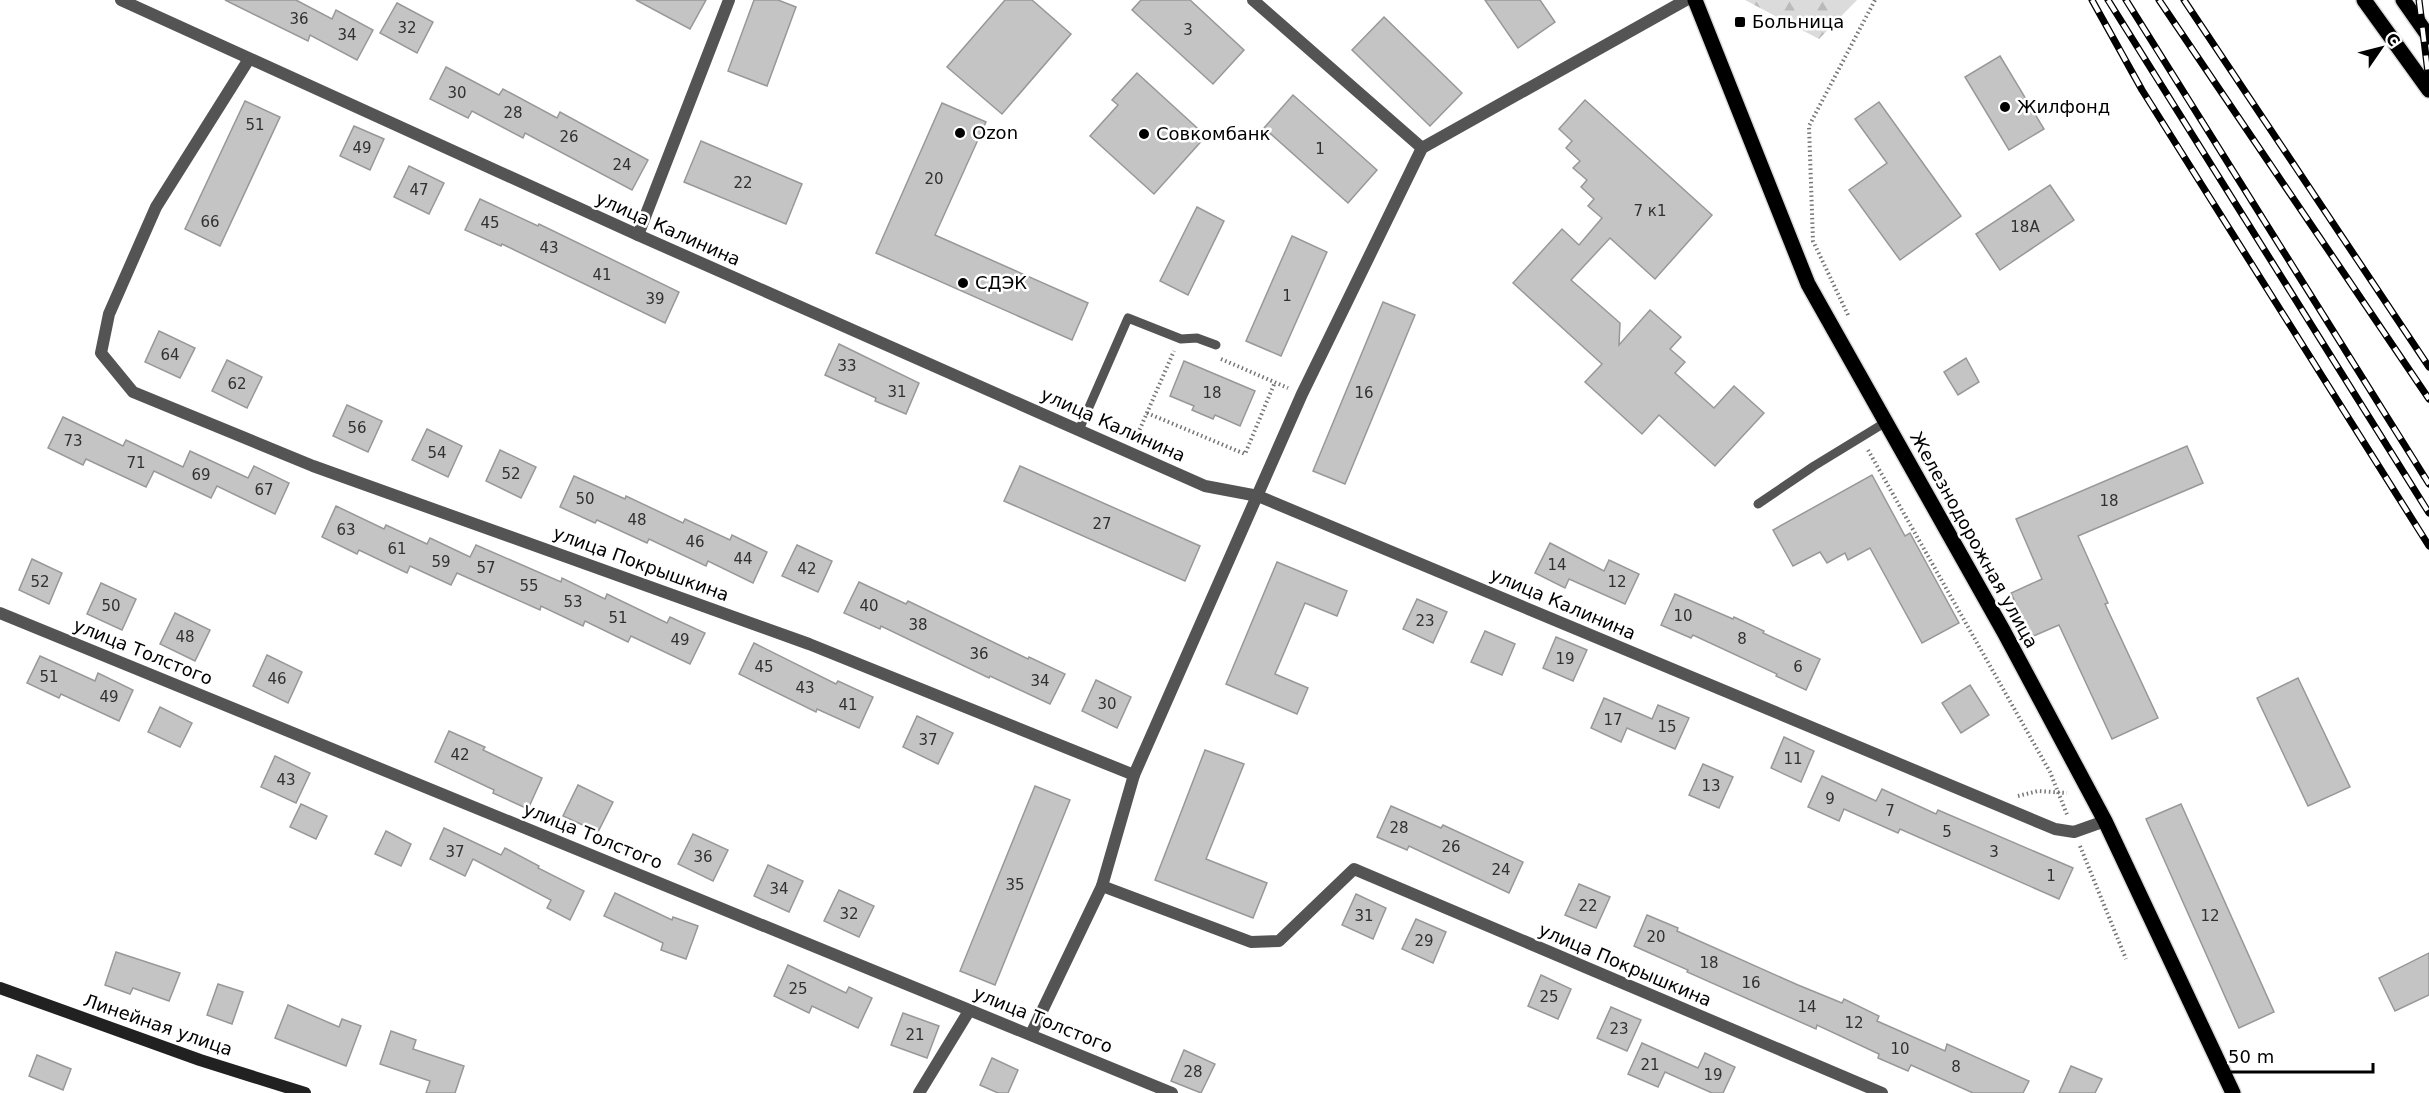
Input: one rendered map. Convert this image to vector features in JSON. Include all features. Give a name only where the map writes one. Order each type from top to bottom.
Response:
[{"type":"main road","name":"Железнодорожная улица","points":[[1695,0],[1808,284],[2004,632],[2105,821],[2233,1093]]},
{"type":"main road","points":[[2364,0],[2429,90]]},
{"type":"main road","points":[[2403,0],[2429,37]]},
{"type":"street","name":"улица Калинина","points":[[121,0],[638,235],[1205,486],[1258,496],[1994,804],[2055,829],[2074,832]]},
{"type":"street","points":[[638,235],[729,0]]},
{"type":"street","points":[[1253,0],[1422,148]]},
{"type":"street","points":[[1031,1034],[1102,886],[1134,775],[1302,394],[1422,148],[1686,0]]},
{"type":"street","name":"улица Покрышкина","points":[[249,60],[156,207],[109,314],[101,353],[134,392],[313,466],[809,644],[1134,775]]},
{"type":"street","name":"улица Толстого","points":[[0,613],[1172,1093]]},
{"type":"street","points":[[2074,832],[2105,821]]},
{"type":"street","name":"улица Покрышкина","points":[[1102,886],[1251,942],[1279,941],[1354,869],[1882,1093]]},
{"type":"street","name":"Линейная улица","points":[[0,988],[200,1060],[305,1093]]},
{"type":"street","points":[[919,1093],[969,1011]]},
{"type":"lane","points":[[1079,430],[1128,318],[1180,339],[1197,338],[1216,345]]},
{"type":"lane","points":[[1758,504],[1886,422]]},
{"type":"path","points":[[1853,325],[1813,241],[1809,126],[1875,0]]},
{"type":"path","points":[[1130,453],[1173,351],[1181,350]]},
{"type":"path","points":[[1220,359],[1302,394]]},
{"type":"path","points":[[1147,413],[1245,453],[1275,382]]},
{"type":"path","points":[[1867,447],[2050,772],[2126,959]]},
{"type":"path","points":[[1994,804],[2038,791],[2067,793]]},
{"type":"green space","points":[[1745,0],[1857,0],[1819,39]]},
{"type":"building","points":[[225,0],[296,0],[332,19],[336,10],[373,30],[357,60],[310,35],[308,41]]},
{"type":"building","points":[[636,0],[706,0],[690,29]]},
{"type":"building","points":[[754,0],[778,0],[796,7],[767,86],[728,71]]},
{"type":"building","points":[[1005,0],[1032,0],[1071,34],[1002,114],[947,67]]},
{"type":"building","points":[[1141,0],[1190,0],[1244,50],[1213,84],[1132,10]]},
{"type":"building","points":[[1485,0],[1540,0],[1555,22],[1518,48]]},
{"type":"building","points":[[397,3],[433,22],[417,53],[380,33]]},
{"type":"building","points":[[1384,17],[1462,93],[1430,126],[1352,50]]},
{"type":"building","points":[[2000,56],[2044,129],[2009,150],[1965,77]]},
{"type":"building","points":[[446,67],[499,95],[503,89],[557,118],[560,112],[648,160],[632,190],[525,133],[523,138],[472,111],[468,118],[430,99]]},
{"type":"building","points":[[1137,73],[1206,136],[1154,194],[1090,136],[1118,105],[1112,100]]},
{"type":"building","points":[[1293,95],[1377,170],[1348,203],[1264,128]]},
{"type":"building","points":[[1585,100],[1712,215],[1655,279],[1610,238],[1571,280],[1620,323],[1619,345],[1650,310],[1681,337],[1670,349],[1685,362],[1675,373],[1714,408],[1734,386],[1764,413],[1715,466],[1659,415],[1642,434],[1585,382],[1602,364],[1513,283],[1562,229],[1579,245],[1602,218],[1588,206],[1594,199],[1581,187],[1587,180],[1573,168],[1580,161],[1566,148],[1572,141],[1559,129]]},
{"type":"building","points":[[245,101],[280,117],[220,246],[185,229]]},
{"type":"building","points":[[1879,102],[1961,216],[1900,260],[1849,190],[1887,163],[1855,119]]},
{"type":"building","points":[[942,103],[986,122],[935,235],[1088,303],[1072,340],[876,253]]},
{"type":"building","points":[[354,126],[384,139],[370,170],[340,156]]},
{"type":"building","points":[[701,141],[802,184],[786,224],[684,182]]},
{"type":"building","points":[[409,166],[444,183],[429,214],[394,197]]},
{"type":"building","points":[[2050,185],[2074,220],[2000,270],[1976,234]]},
{"type":"building","points":[[480,199],[538,226],[539,224],[679,292],[665,323],[502,244],[501,246],[465,230]]},
{"type":"building","points":[[1197,207],[1224,221],[1188,295],[1160,281]]},
{"type":"building","points":[[1292,236],[1327,252],[1281,356],[1246,341]]},
{"type":"building","points":[[1383,302],[1415,315],[1345,484],[1313,471]]},
{"type":"building","points":[[159,331],[195,348],[180,378],[145,362]]},
{"type":"building","points":[[839,344],[919,383],[906,414],[825,375]]},
{"type":"building","points":[[1966,358],[1979,382],[1958,395],[1944,372]]},
{"type":"building","points":[[227,360],[262,377],[247,408],[212,391]]},
{"type":"building","points":[[1184,361],[1255,391],[1240,426],[1215,415],[1213,419],[1192,410],[1194,406],[1170,396]]},
{"type":"building","points":[[347,405],[382,421],[368,452],[333,436]]},
{"type":"building","points":[[63,417],[123,446],[126,440],[183,467],[190,451],[248,478],[254,466],[289,483],[275,514],[217,486],[211,498],[154,471],[146,487],[86,459],[83,465],[48,448]]},
{"type":"building","points":[[427,429],[462,446],[448,477],[412,460]]},
{"type":"building","points":[[2187,446],[2203,483],[2078,536],[2108,603],[2105,604],[2158,718],[2112,739],[2059,625],[2031,637],[2011,593],[2042,579],[2016,519]]},
{"type":"building","points":[[500,450],[536,467],[521,498],[486,481]]},
{"type":"building","points":[[1020,466],[1200,546],[1185,581],[1004,501]]},
{"type":"building","points":[[1872,475],[1905,536],[1910,533],[1959,623],[1922,643],[1870,548],[1848,560],[1845,553],[1827,563],[1820,552],[1793,566],[1773,530]]},
{"type":"building","points":[[574,476],[625,499],[626,496],[683,523],[685,519],[730,540],[732,535],[767,552],[753,583],[708,561],[706,566],[649,539],[647,543],[597,520],[595,523],[560,507]]},
{"type":"building","points":[[336,506],[384,529],[386,525],[427,544],[430,538],[470,557],[476,545],[561,582],[562,578],[605,599],[607,594],[667,623],[670,617],[705,633],[690,664],[631,636],[628,642],[585,621],[583,626],[541,606],[540,610],[457,573],[451,585],[410,566],[407,573],[359,550],[357,554],[322,537]]},
{"type":"building","points":[[1550,543],[1604,571],[1609,560],[1639,574],[1625,604],[1569,579],[1565,588],[1535,573]]},
{"type":"building","points":[[797,545],[832,561],[818,592],[782,576]]},
{"type":"building","points":[[32,559],[62,573],[49,604],[19,590]]},
{"type":"building","points":[[1277,562],[1347,591],[1337,616],[1305,603],[1275,674],[1308,688],[1297,714],[1226,684]]},
{"type":"building","points":[[859,582],[906,604],[908,601],[1028,659],[1029,657],[1065,674],[1050,704],[990,676],[989,678],[881,626],[880,629],[844,613]]},
{"type":"building","points":[[101,583],[136,599],[122,630],[87,614]]},
{"type":"building","points":[[1675,594],[1733,619],[1734,617],[1820,659],[1806,690],[1693,635],[1691,638],[1661,625]]},
{"type":"building","points":[[1417,599],[1447,612],[1433,643],[1403,629]]},
{"type":"building","points":[[175,613],[210,630],[195,661],[160,644]]},
{"type":"building","points":[[1485,631],[1515,644],[1502,675],[1471,662]]},
{"type":"building","points":[[1556,637],[1587,650],[1573,681],[1543,668]]},
{"type":"building","points":[[754,643],[836,684],[838,681],[873,697],[859,728],[817,709],[816,712],[739,674]]},
{"type":"building","points":[[267,655],[302,672],[288,703],[253,686]]},
{"type":"building","points":[[40,656],[95,681],[98,673],[133,690],[119,721],[61,694],[59,698],[27,683]]},
{"type":"building","points":[[2298,678],[2350,787],[2308,806],[2257,698]]},
{"type":"building","points":[[1096,680],[1131,697],[1117,728],[1082,711]]},
{"type":"building","points":[[1970,685],[1989,715],[1961,733],[1942,703]]},
{"type":"building","points":[[1604,698],[1652,719],[1658,705],[1689,718],[1675,749],[1627,728],[1621,742],[1591,728]]},
{"type":"building","points":[[160,707],[192,723],[180,747],[148,732]]},
{"type":"building","points":[[917,716],[953,733],[938,764],[903,747]]},
{"type":"building","points":[[449,731],[485,747],[483,750],[542,778],[528,809],[435,762]]},
{"type":"building","points":[[1784,737],[1814,751],[1801,782],[1771,768]]},
{"type":"building","points":[[1205,750],[1244,764],[1206,859],[1267,883],[1253,918],[1155,880]]},
{"type":"building","points":[[275,756],[310,773],[296,803],[261,787]]},
{"type":"building","points":[[1703,764],[1733,777],[1719,808],[1689,795]]},
{"type":"building","points":[[1822,776],[1876,801],[1882,789],[1936,814],[1938,810],[2073,868],[2059,899],[1900,829],[1898,833],[1844,809],[1839,821],[1808,807]]},
{"type":"building","points":[[578,785],[613,802],[598,832],[563,816]]},
{"type":"building","points":[[1035,786],[1070,800],[995,985],[960,971]]},
{"type":"building","points":[[301,804],[327,816],[316,839],[290,827]]},
{"type":"building","points":[[2181,804],[2274,1012],[2239,1028],[2146,819]]},
{"type":"building","points":[[1391,806],[1441,828],[1443,825],[1523,862],[1509,893],[1409,846],[1407,850],[1377,837]]},
{"type":"building","points":[[444,828],[501,855],[505,848],[584,891],[570,920],[547,908],[551,900],[473,859],[465,876],[430,859]]},
{"type":"building","points":[[386,831],[411,844],[401,866],[375,854]]},
{"type":"building","points":[[693,834],[728,850],[713,881],[678,864]]},
{"type":"building","points":[[768,865],[803,881],[789,912],[754,896]]},
{"type":"building","points":[[1579,884],[1610,897],[1596,928],[1565,915]]},
{"type":"building","points":[[839,890],[874,906],[859,937],[824,921]]},
{"type":"building","points":[[615,893],[672,920],[673,917],[698,926],[686,959],[661,950],[663,943],[604,916]]},
{"type":"building","points":[[1356,894],[1386,908],[1373,939],[1342,925]]},
{"type":"building","points":[[1647,915],[1678,928],[1677,931],[1798,985],[1842,1003],[1844,999],[1879,1016],[1877,1021],[1945,1051],[1947,1044],[2029,1081],[2023,1093],[1973,1093],[1911,1065],[1908,1071],[1878,1058],[1879,1054],[1817,1025],[1816,1029],[1634,946]]},
{"type":"building","points":[[1416,919],[1446,932],[1433,963],[1402,949]]},
{"type":"building","points":[[116,952],[180,973],[169,1001],[133,988],[130,994],[105,985]]},
{"type":"building","points":[[2429,953],[2429,995],[2395,1011],[2379,978]]},
{"type":"building","points":[[788,965],[846,993],[849,987],[872,998],[858,1028],[812,1006],[809,1013],[774,996]]},
{"type":"building","points":[[1541,975],[1571,989],[1558,1019],[1528,1006]]},
{"type":"building","points":[[218,984],[243,992],[232,1024],[207,1015]]},
{"type":"building","points":[[288,1005],[339,1027],[342,1019],[361,1026],[346,1066],[275,1038]]},
{"type":"building","points":[[1611,1007],[1641,1020],[1627,1051],[1597,1038]]},
{"type":"building","points":[[903,1013],[939,1026],[927,1058],[891,1045]]},
{"type":"building","points":[[391,1031],[416,1040],[413,1049],[464,1066],[455,1093],[426,1093],[430,1081],[380,1064]]},
{"type":"building","points":[[1642,1043],[1698,1068],[1705,1053],[1735,1067],[1723,1093],[1712,1093],[1665,1072],[1658,1087],[1628,1074]]},
{"type":"building","points":[[1184,1050],[1215,1064],[1201,1093],[1171,1081]]},
{"type":"building","points":[[37,1055],[71,1069],[63,1090],[29,1076]]},
{"type":"building","points":[[992,1058],[1018,1070],[1008,1093],[998,1093],[980,1085]]},
{"type":"building","points":[[2071,1066],[2102,1079],[2095,1093],[2059,1093]]},
{"type":"railway","points":[[2092,0],[2142,90],[2429,546]]},
{"type":"railway","points":[[2108,0],[2429,513]]},
{"type":"railway","points":[[2126,0],[2429,484]]},
{"type":"railway","points":[[2159,0],[2429,399]]},
{"type":"railway","points":[[2184,0],[2429,367]]},
{"type":"railway","points":[[2419,0],[2429,81]]},
{"type":"place","name":"Больница","points":[[1740,22]]},
{"type":"place","name":"Жилфонд","points":[[2005,107]]},
{"type":"place","name":"Ozon","points":[[960,133]]},
{"type":"place","name":"Совкомбанк","points":[[1144,134]]},
{"type":"place","name":"СДЭК","points":[[963,283]]}]
